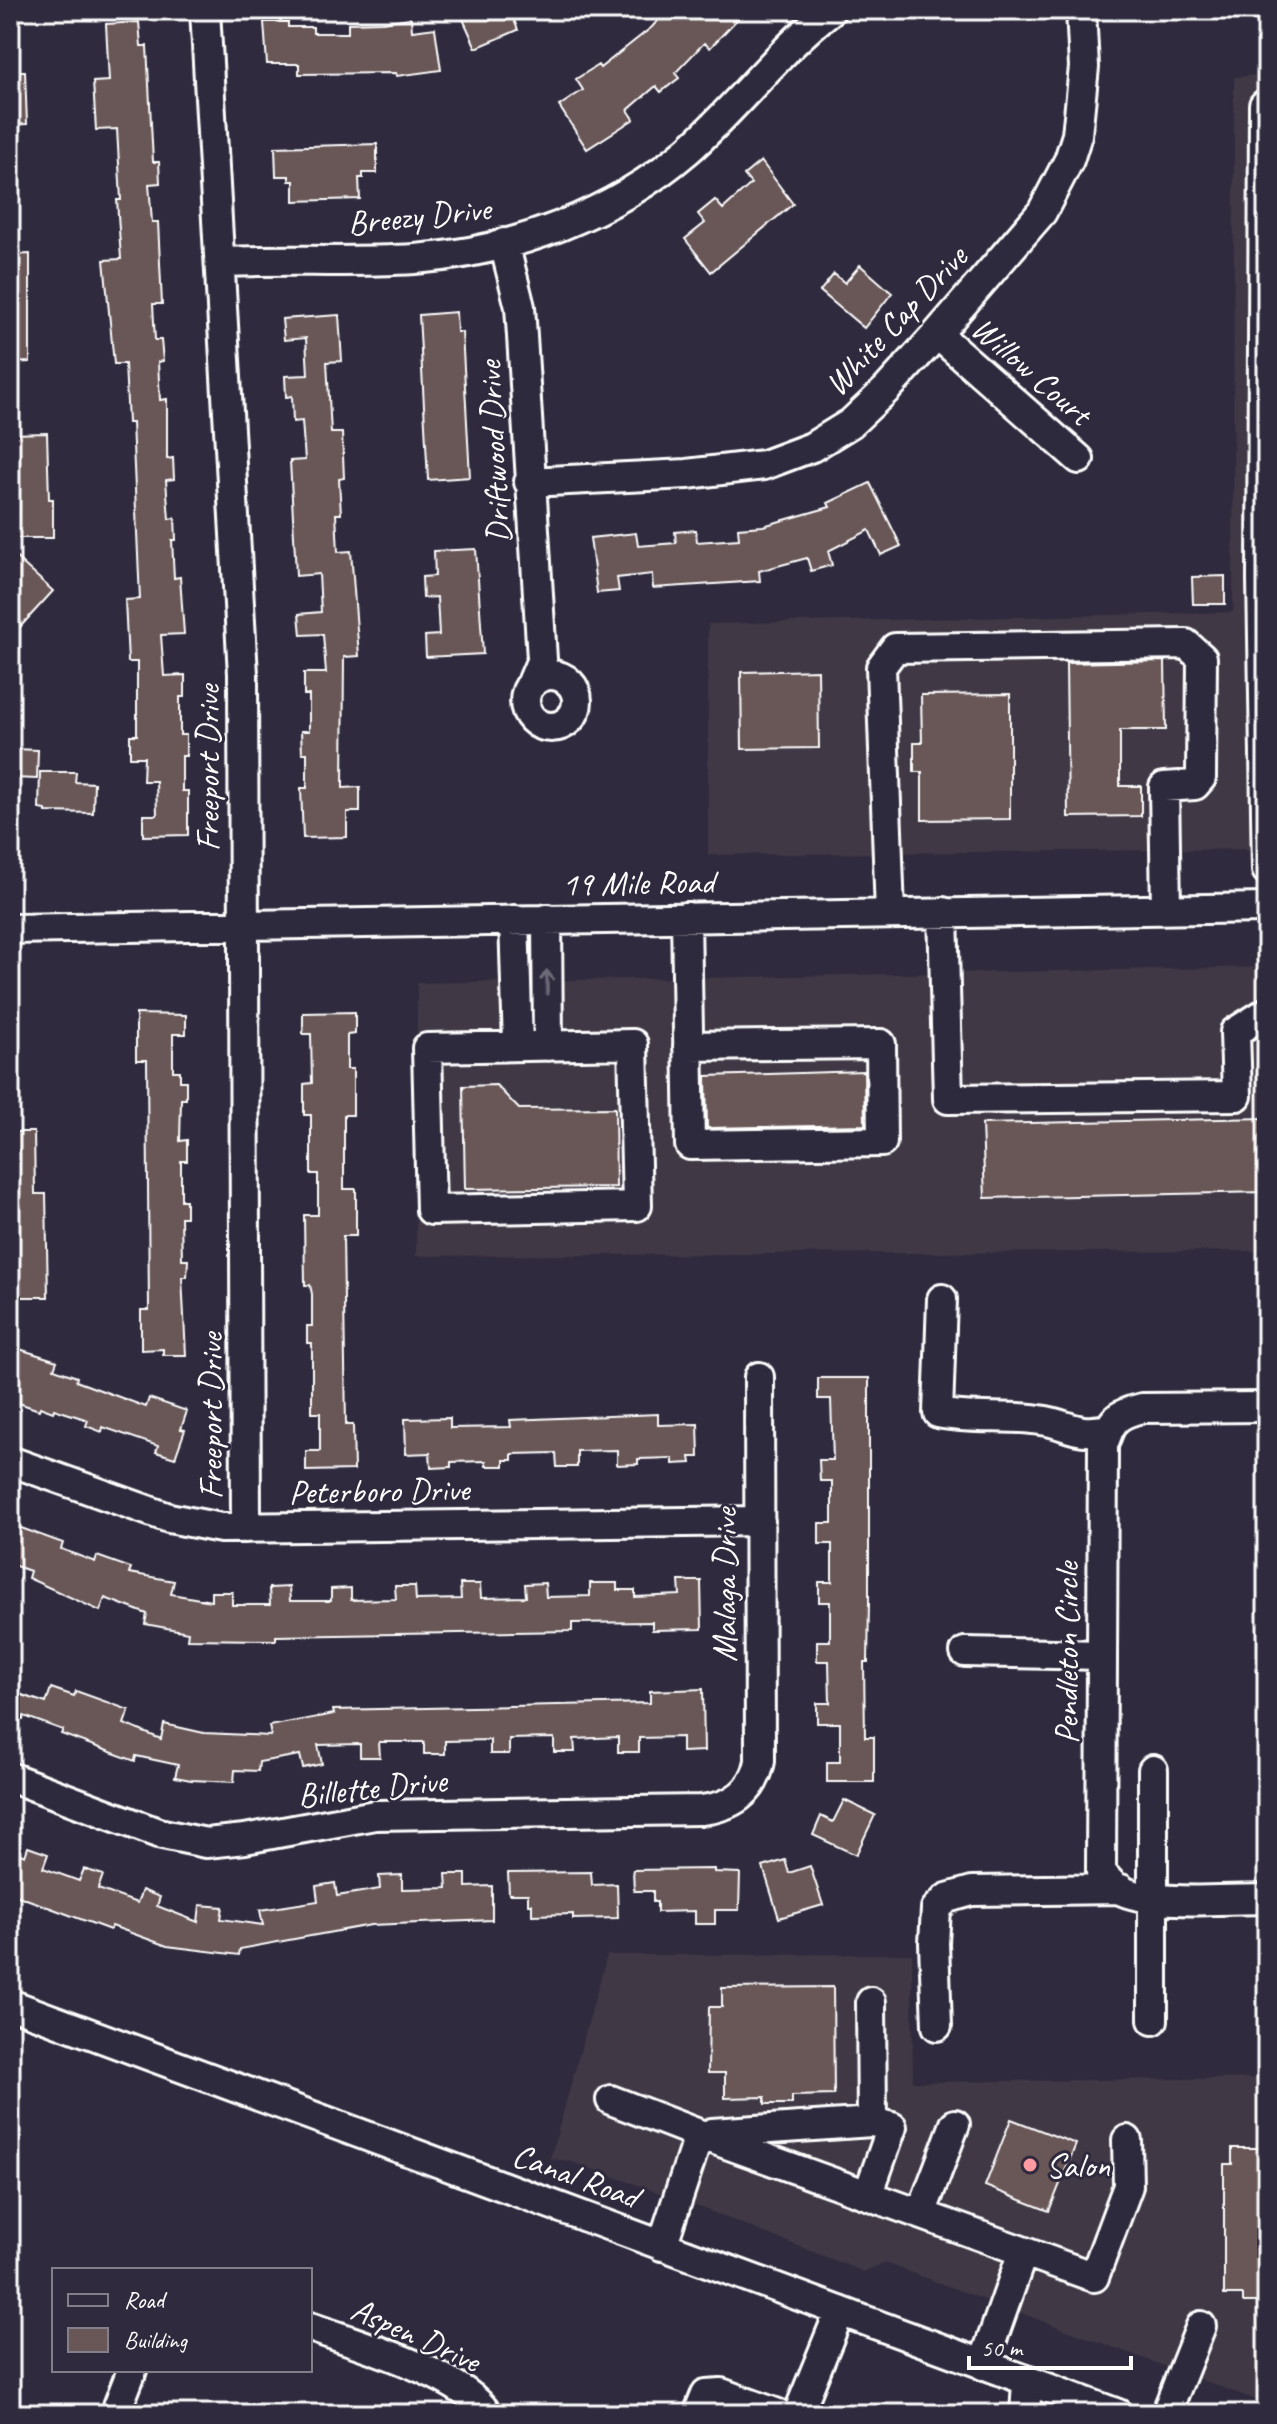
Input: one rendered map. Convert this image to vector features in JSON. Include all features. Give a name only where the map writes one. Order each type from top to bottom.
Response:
[{"type":"street","name":"Freeport Drive","points":[[205,10],[243,674],[246,1528]]},
{"type":"street","name":"Breezy Drive","points":[[221,262],[415,259],[504,243],[571,220],[626,192],[662,169],[710,129],[794,41],[831,10]]},
{"type":"street","name":"White Cap Drive","points":[[529,482],[687,474],[764,465],[812,447],[851,423],[937,334],[1042,212],[1069,160],[1077,135],[1084,79],[1081,10]]},
{"type":"street","points":[[1267,105],[1264,105],[1267,870]]},
{"type":"street","name":"Driftwood Drive","points":[[504,243],[520,307],[529,482],[545,674]]},
{"type":"street","name":"Willow Court","points":[[937,334],[1079,459]]},
{"type":"street","points":[[890,913],[881,667],[895,648],[1186,644],[1202,658],[1201,778],[1195,785],[1164,787],[1166,909]]},
{"type":"street","name":"19 Mile Road","points":[[10,929],[1267,908]]},
{"type":"street","points":[[943,912],[948,1099],[1237,1096],[1235,1032],[1267,1012]]},
{"type":"street","points":[[686,917],[688,1046],[690,1145],[882,1142],[881,1044],[688,1046]]},
{"type":"street","points":[[547,919],[548,1046]]},
{"type":"street","points":[[514,920],[518,1046]]},
{"type":"street","points":[[633,1044],[637,1206],[431,1210],[427,1048],[548,1046],[633,1044]]},
{"type":"street","points":[[942,1299],[938,1413],[962,1418],[1041,1420],[1087,1434],[1108,1429],[1124,1413],[1142,1408],[1267,1407]]},
{"type":"street","name":"Malaga Drive","points":[[747,1790],[758,1773],[760,1761],[759,1377]]},
{"type":"street","name":"Pendleton Circle","points":[[1108,1429],[1103,1446],[1101,1872],[1121,1889]]},
{"type":"street","name":"Peterboro Drive","points":[[10,1461],[187,1524],[246,1528],[760,1521]]},
{"type":"street","points":[[965,1652],[1102,1655]]},
{"type":"street","points":[[1153,1770],[1153,2020]]},
{"type":"street","name":"Billette Drive","points":[[10,1777],[158,1833],[206,1843],[245,1839],[375,1815],[714,1809],[729,1804],[747,1790]]},
{"type":"street","points":[[937,2026],[936,1909],[947,1898],[972,1891],[1121,1889],[1135,1896],[1152,1898],[1267,1899]]},
{"type":"street","points":[[871,2002],[872,2122]]},
{"type":"street","name":"Canal Road","points":[[10,2004],[1118,2414]]},
{"type":"street","points":[[611,2100],[1094,2277],[1128,2186],[1127,2140]]},
{"type":"street","points":[[699,2134],[872,2122],[892,2127],[868,2195]]},
{"type":"street","points":[[921,2214],[955,2124]]},
{"type":"street","points":[[662,2246],[699,2134]]},
{"type":"street","points":[[983,2365],[1023,2252]]},
{"type":"street","points":[[798,2414],[840,2311]]},
{"type":"street","points":[[1166,2414],[1201,2326]]},
{"type":"street","name":"Aspen Drive","points":[[312,2328],[455,2385],[481,2403],[487,2414]]},
{"type":"street","points":[[115,2414],[131,2372]]},
{"type":"street","points":[[1025,2414],[1027,2382]]},
{"type":"street","points":[[702,2404],[721,2393],[778,2414]]},
{"type":"shaded area","points":[[1267,74],[1267,849],[708,855],[708,624],[1233,612],[1234,77]]},
{"type":"shaded area","points":[[1267,967],[1267,1251],[416,1256],[417,983]]},
{"type":"shaded area","points":[[912,1954],[913,2082],[1267,2078],[1267,2404],[885,2263],[864,2272],[694,2205],[569,2161],[550,2159],[607,1955]]},
{"type":"building","points":[[459,10],[510,10],[518,30],[476,48]]},
{"type":"building","points":[[667,10],[746,10],[710,48],[704,43],[675,73],[679,78],[661,92],[656,86],[628,110],[634,119],[587,149],[559,106],[583,90],[576,79],[598,65],[600,68],[652,27]]},
{"type":"building","points":[[411,18],[412,31],[435,28],[441,70],[397,76],[396,73],[299,74],[299,64],[267,64],[264,22],[288,22],[288,27],[313,27],[313,33],[348,33],[348,23]]},
{"type":"building","points":[[139,22],[141,46],[147,46],[153,162],[159,162],[160,183],[149,184],[152,222],[158,222],[162,304],[153,304],[155,340],[161,340],[163,361],[158,362],[160,400],[167,399],[167,459],[173,458],[174,479],[166,480],[169,519],[175,518],[176,540],[172,540],[174,578],[180,577],[184,634],[161,635],[164,676],[185,675],[185,697],[180,697],[180,735],[186,735],[186,756],[182,756],[182,791],[188,791],[188,835],[143,836],[143,815],[157,815],[156,781],[143,781],[144,757],[130,757],[130,735],[137,735],[137,662],[128,662],[125,600],[140,599],[132,423],[128,423],[125,364],[114,364],[104,260],[121,259],[117,200],[121,200],[117,129],[96,130],[93,82],[109,81],[106,24]]},
{"type":"building","points":[[10,71],[25,71],[27,124],[10,125]]},
{"type":"building","points":[[377,144],[377,173],[363,173],[363,178],[359,178],[360,199],[294,201],[294,181],[289,181],[289,176],[276,176],[275,147]]},
{"type":"building","points":[[761,161],[793,204],[711,272],[685,239],[705,223],[698,214],[715,200],[723,209],[751,184],[744,175]]},
{"type":"building","points":[[30,254],[30,362],[10,363],[10,255]]},
{"type":"building","points":[[860,265],[892,293],[864,328],[820,291],[834,274],[845,283]]},
{"type":"building","points":[[456,312],[457,332],[462,332],[470,477],[428,480],[419,315]]},
{"type":"building","points":[[339,315],[342,361],[327,362],[331,433],[342,433],[344,478],[339,479],[341,514],[336,514],[338,552],[351,551],[359,656],[344,657],[343,788],[360,787],[360,812],[347,812],[347,837],[303,838],[301,788],[307,788],[307,753],[302,753],[301,731],[309,731],[309,695],[304,695],[304,673],[326,673],[323,634],[301,635],[299,614],[321,612],[319,574],[296,576],[290,461],[305,460],[302,421],[293,422],[292,396],[286,397],[285,376],[308,375],[306,338],[284,340],[282,319]]},
{"type":"building","points":[[47,433],[53,538],[12,538],[12,516],[18,515],[18,463],[10,463],[10,434]]},
{"type":"building","points":[[870,483],[901,546],[881,555],[869,530],[828,551],[832,565],[811,571],[807,558],[759,571],[760,581],[653,588],[652,574],[617,578],[619,591],[597,593],[590,538],[636,533],[638,546],[676,543],[675,532],[696,530],[697,542],[739,539],[738,528],[763,526],[830,507],[828,503]]},
{"type":"building","points":[[476,549],[483,654],[426,657],[425,636],[439,635],[437,597],[423,598],[422,577],[435,576],[434,551]]},
{"type":"building","points":[[10,552],[53,591],[20,627],[10,618]]},
{"type":"building","points":[[1225,576],[1225,604],[1193,604],[1192,577]]},
{"type":"building","points":[[1165,661],[1166,730],[1120,730],[1120,786],[1141,786],[1141,816],[1068,817],[1066,663]]},
{"type":"building","points":[[818,670],[819,748],[742,749],[741,672]]},
{"type":"building","points":[[1010,694],[1010,819],[922,820],[922,772],[914,772],[914,743],[922,743],[921,695]]},
{"type":"building","points":[[14,749],[38,750],[37,779],[13,778]]},
{"type":"building","points":[[40,772],[76,772],[75,782],[94,783],[93,813],[46,812],[39,809]]},
{"type":"building","points":[[355,1012],[355,1034],[347,1035],[347,1069],[353,1069],[353,1115],[344,1115],[344,1189],[356,1189],[356,1236],[343,1236],[346,1425],[353,1425],[354,1470],[306,1471],[306,1451],[320,1451],[320,1413],[312,1413],[312,1343],[307,1343],[307,1326],[312,1326],[312,1294],[310,1285],[305,1285],[304,1215],[318,1215],[318,1174],[311,1174],[311,1115],[304,1115],[304,1084],[312,1083],[311,1034],[303,1034],[303,1013]]},
{"type":"building","points":[[136,1014],[186,1015],[186,1034],[173,1034],[173,1071],[180,1071],[180,1081],[186,1081],[186,1099],[181,1099],[180,1141],[187,1140],[187,1161],[181,1161],[181,1200],[186,1200],[186,1217],[181,1217],[182,1260],[188,1260],[187,1277],[182,1277],[186,1355],[163,1355],[163,1349],[141,1350],[141,1310],[149,1310],[147,1060],[136,1060]]},
{"type":"building","points":[[864,1071],[865,1125],[707,1128],[706,1076]]},
{"type":"building","points":[[496,1085],[519,1109],[615,1108],[616,1187],[465,1189],[463,1086]]},
{"type":"building","points":[[1267,1118],[1267,1192],[985,1198],[982,1124]]},
{"type":"building","points":[[10,1132],[34,1132],[35,1194],[46,1194],[48,1297],[10,1297],[10,1275],[13,1274]]},
{"type":"building","points":[[10,1346],[57,1361],[54,1369],[77,1377],[76,1381],[146,1407],[149,1398],[187,1411],[181,1429],[185,1430],[175,1458],[156,1452],[158,1446],[103,1427],[102,1432],[86,1426],[88,1420],[54,1409],[53,1412],[40,1407],[39,1410],[10,1400]]},
{"type":"building","points":[[818,1378],[869,1378],[868,1662],[864,1662],[865,1737],[874,1737],[874,1782],[827,1782],[827,1762],[840,1762],[840,1723],[817,1723],[817,1703],[830,1703],[829,1661],[817,1661],[817,1641],[830,1641],[830,1602],[819,1602],[819,1582],[832,1582],[832,1544],[819,1544],[819,1523],[832,1523],[832,1481],[820,1481],[819,1460],[833,1460],[831,1399],[818,1399]]},
{"type":"building","points":[[658,1414],[658,1425],[698,1424],[699,1457],[690,1457],[691,1463],[673,1464],[673,1458],[638,1459],[638,1464],[617,1465],[617,1450],[577,1451],[577,1467],[557,1467],[556,1453],[512,1454],[512,1460],[504,1460],[504,1466],[486,1466],[486,1461],[451,1462],[451,1467],[431,1468],[430,1453],[406,1454],[405,1419],[450,1418],[450,1428],[511,1427],[510,1420]]},
{"type":"building","points":[[10,1524],[63,1543],[61,1549],[95,1562],[97,1556],[131,1568],[129,1573],[174,1581],[171,1594],[211,1601],[211,1592],[232,1592],[232,1605],[270,1605],[269,1588],[289,1587],[290,1601],[331,1601],[331,1589],[351,1588],[351,1600],[396,1599],[395,1586],[415,1586],[416,1600],[461,1599],[460,1584],[480,1584],[481,1598],[526,1597],[525,1584],[545,1583],[546,1597],[590,1596],[590,1583],[617,1583],[617,1590],[635,1590],[635,1597],[680,1595],[679,1581],[701,1581],[702,1629],[652,1630],[652,1622],[572,1623],[572,1631],[276,1636],[276,1640],[187,1639],[188,1632],[145,1624],[147,1614],[105,1598],[100,1611],[28,1578],[30,1571],[10,1564]]},
{"type":"building","points":[[51,1688],[74,1696],[76,1691],[129,1710],[124,1724],[161,1739],[164,1724],[204,1733],[271,1736],[269,1726],[334,1714],[333,1710],[650,1703],[650,1691],[703,1689],[704,1751],[682,1752],[682,1737],[639,1738],[639,1752],[618,1752],[618,1737],[574,1739],[575,1752],[554,1752],[554,1738],[509,1739],[509,1754],[490,1754],[490,1740],[445,1741],[445,1754],[424,1754],[424,1742],[379,1742],[380,1757],[360,1757],[360,1744],[318,1745],[322,1764],[303,1768],[300,1755],[259,1762],[258,1771],[235,1770],[234,1782],[191,1780],[175,1777],[178,1765],[136,1756],[135,1761],[61,1734],[63,1730],[24,1716],[23,1720],[10,1715],[10,1691],[46,1703]]},
{"type":"building","points":[[844,1800],[875,1815],[856,1855],[813,1835],[821,1816],[833,1822]]},
{"type":"building","points":[[28,1847],[48,1854],[43,1868],[79,1881],[84,1869],[103,1875],[98,1889],[137,1903],[142,1890],[160,1897],[157,1906],[198,1922],[200,1905],[223,1907],[221,1919],[263,1925],[260,1910],[318,1901],[316,1886],[335,1883],[337,1896],[380,1889],[379,1876],[402,1875],[402,1889],[447,1888],[446,1874],[466,1874],[466,1887],[492,1886],[492,1920],[371,1925],[240,1949],[239,1955],[167,1946],[112,1926],[110,1930],[10,1893],[10,1850],[25,1856]]},
{"type":"building","points":[[785,1860],[789,1873],[810,1866],[823,1905],[779,1918],[763,1867]]},
{"type":"building","points":[[714,1869],[714,1872],[740,1873],[739,1910],[715,1910],[715,1924],[695,1924],[695,1911],[657,1912],[653,1891],[634,1891],[633,1870]]},
{"type":"building","points":[[591,1872],[592,1885],[617,1884],[618,1918],[573,1919],[573,1914],[532,1915],[528,1894],[509,1894],[508,1873]]},
{"type":"building","points":[[833,1987],[834,2095],[792,2096],[792,2104],[765,2104],[765,2097],[725,2098],[725,2073],[708,2073],[709,2007],[722,2007],[722,1988]]},
{"type":"building","name":"Salon","points":[[1011,2119],[1076,2144],[1049,2211],[985,2186]]},
{"type":"building","points":[[1232,2148],[1261,2148],[1261,2164],[1267,2164],[1267,2302],[1243,2302],[1243,2295],[1224,2295],[1224,2164],[1232,2164]]},
{"type":"place","name":"Salon","points":[[1030,2165]]}]
